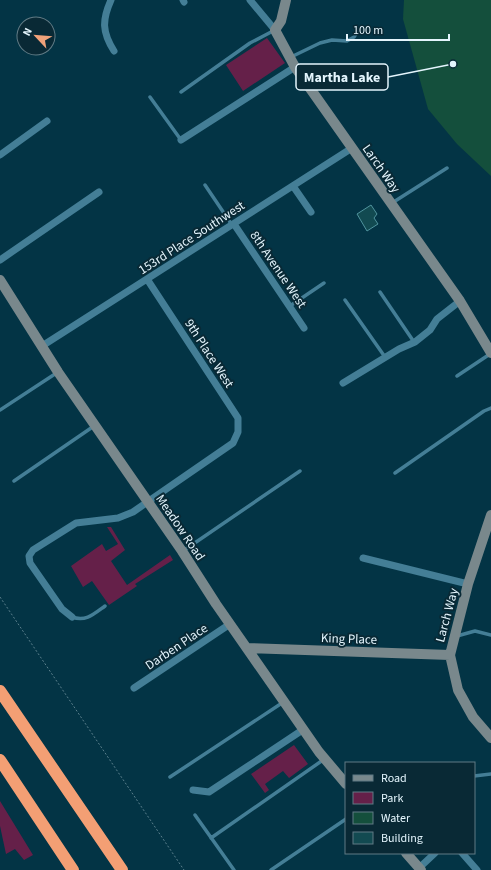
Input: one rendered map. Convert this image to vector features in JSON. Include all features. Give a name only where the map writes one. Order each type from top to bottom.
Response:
[{"type":"highway","points":[[0,691],[122,870]]},
{"type":"highway","points":[[0,760],[73,870]]},
{"type":"street","points":[[112,0],[106,11],[104,26],[107,39],[114,51]]},
{"type":"street","name":"Larch Way","points":[[250,0],[275,30],[295,67],[460,301],[491,353]]},
{"type":"street","points":[[275,30],[281,21],[286,0]]},
{"type":"street","points":[[181,140],[295,67]]},
{"type":"street","points":[[0,155],[47,120]]},
{"type":"street","name":"153rd Place Southwest","points":[[42,346],[352,148]]},
{"type":"street","points":[[293,186],[311,212]]},
{"type":"street","points":[[0,260],[99,192]]},
{"type":"street","name":"8th Avenue West","points":[[233,224],[304,328]]},
{"type":"street","name":"9th Place West","points":[[147,279],[238,418],[238,432],[233,443],[148,502]]},
{"type":"street","name":"Meadow Road","points":[[0,280],[58,372],[182,551],[230,624],[325,759],[345,783]]},
{"type":"street","points":[[343,383],[414,342],[430,330],[437,319],[460,301]]},
{"type":"street","points":[[72,616],[62,609],[30,563],[29,556],[33,550],[68,526],[84,521],[118,518],[133,512],[148,502]]},
{"type":"street","name":"Larch Way","points":[[491,515],[468,584],[450,655],[458,690],[472,717],[491,738]]},
{"type":"street","points":[[363,558],[468,584]]},
{"type":"street","name":"Darben Place","points":[[134,688],[230,624]]},
{"type":"street","name":"King Place","points":[[247,648],[450,655]]},
{"type":"street","points":[[193,790],[209,792],[304,729]]},
{"type":"street","points":[[407,854],[420,869],[435,854]]},
{"type":"street","points":[[463,854],[477,870]]},
{"type":"lane","points":[[181,92],[250,43],[275,30]]},
{"type":"lane","points":[[290,58],[320,43],[332,40],[347,41],[354,37],[357,32]]},
{"type":"lane","points":[[150,96],[181,140]]},
{"type":"lane","points":[[391,203],[447,168]]},
{"type":"lane","points":[[205,185],[233,224]]},
{"type":"lane","points":[[290,306],[324,283]]},
{"type":"lane","points":[[380,292],[414,342]]},
{"type":"lane","points":[[345,300],[385,358]]},
{"type":"lane","points":[[457,376],[491,353]]},
{"type":"lane","points":[[0,410],[58,372]]},
{"type":"lane","points":[[395,473],[484,410],[491,408]]},
{"type":"lane","points":[[14,481],[95,425]]},
{"type":"lane","points":[[182,551],[300,471]]},
{"type":"lane","points":[[72,616],[87,619],[105,606]]},
{"type":"lane","points":[[454,637],[475,631],[491,635]]},
{"type":"lane","points":[[170,777],[285,701]]},
{"type":"lane","points":[[211,838],[325,759]]},
{"type":"lane","points":[[475,776],[491,774]]},
{"type":"lane","points":[[195,815],[234,870]]},
{"type":"lane","points":[[271,870],[345,820]]},
{"type":"path","points":[[0,597],[184,870]]},
{"type":"green space","points":[[267,38],[285,63],[243,91],[226,65]]},
{"type":"green space","points":[[107,527],[111,527],[125,550],[111,561],[127,585],[170,555],[173,560],[135,584],[137,586],[109,605],[92,581],[83,587],[71,566],[102,544],[106,551],[118,544]]},
{"type":"green space","points":[[294,745],[308,764],[289,778],[283,771],[265,784],[269,790],[265,793],[251,774]]},
{"type":"green space","points":[[0,801],[33,855],[24,860],[15,849],[6,854],[0,826]]},
{"type":"water","points":[[404,0],[491,0],[491,176],[457,144],[428,109],[403,19]]},
{"type":"building","points":[[371,205],[377,214],[374,218],[378,224],[367,231],[357,214]]},
{"type":"place","name":"Martha Lake","points":[[453,64]]}]
